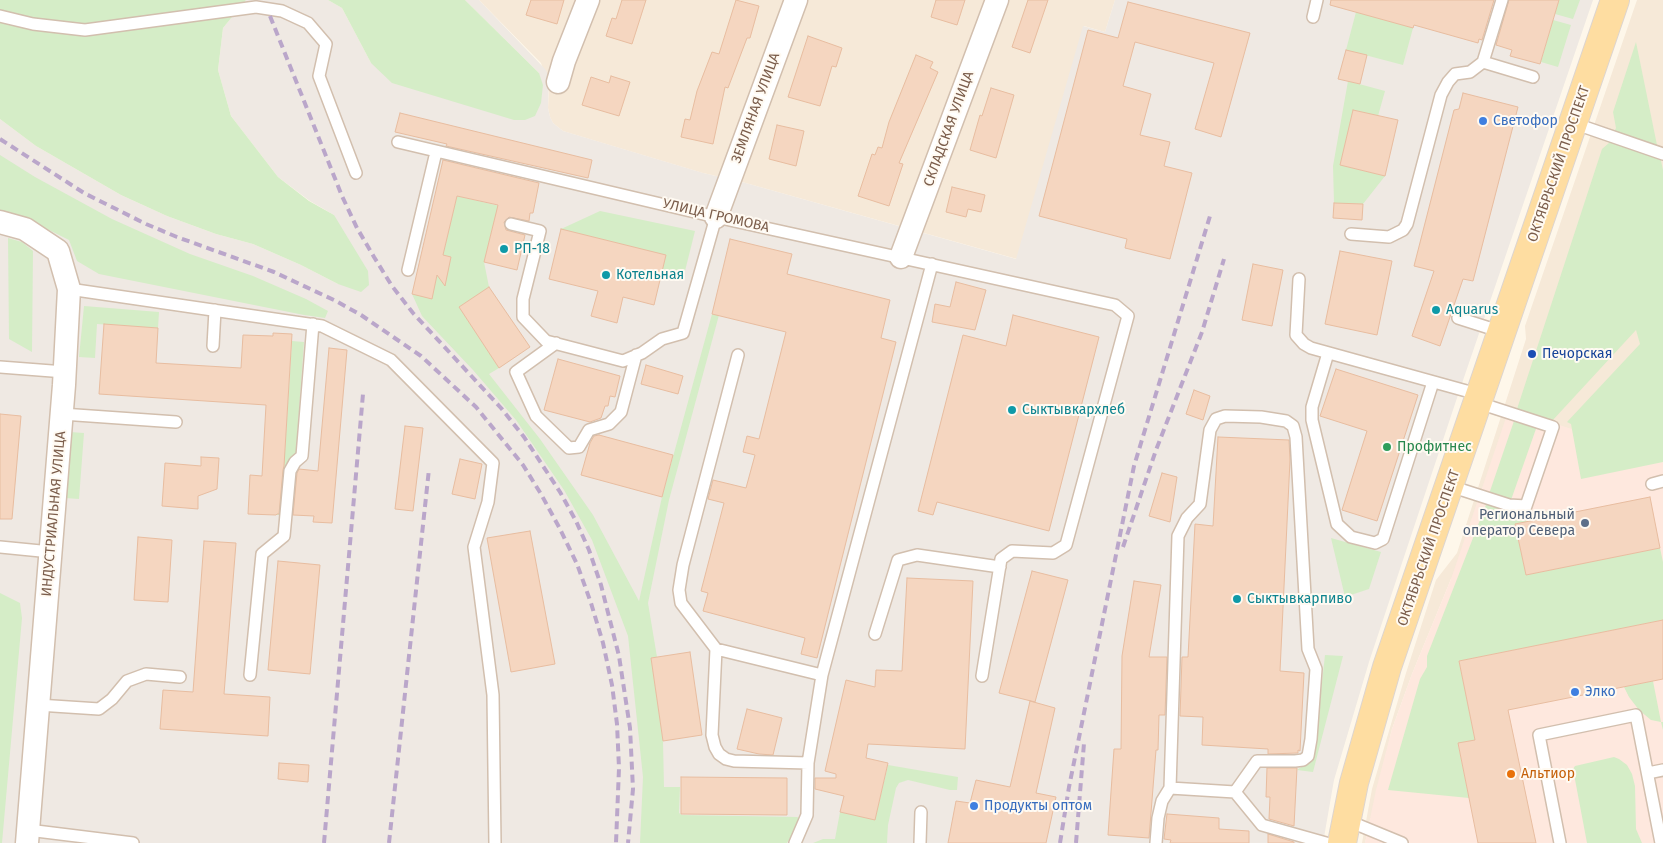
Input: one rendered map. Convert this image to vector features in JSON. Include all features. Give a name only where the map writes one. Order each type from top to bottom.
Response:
[{"type":"main road","name":"ОКТЯБРЬСКИЙ ПРОСПЕКТ","points":[[1344,831],[1366,739],[1387,667],[1615,0]]},
{"type":"street","points":[[558,82],[564,61],[588,0]]},
{"type":"street","name":"ЗЕМЛЯНАЯ УЛИЦА","points":[[716,217],[796,0]]},
{"type":"street","name":"СКЛАДСКАЯ УЛИЦА","points":[[901,257],[997,0]]},
{"type":"street","name":"ИНДУСТРИАЛЬНАЯ УЛИЦА","points":[[0,222],[24,229],[58,251],[69,289],[62,414],[28,836]]},
{"type":"lane","points":[[1313,17],[1318,0]]},
{"type":"lane","points":[[1351,234],[1389,236],[1403,230],[1407,224],[1441,95],[1455,74],[1470,72],[1484,62],[1502,0]]},
{"type":"lane","points":[[0,16],[32,24],[85,30],[256,6],[282,11],[308,24],[326,44],[319,76],[356,173]]},
{"type":"lane","points":[[1484,62],[1534,77]]},
{"type":"lane","points":[[1573,123],[1663,154]]},
{"type":"lane","name":"УЛИЦА ГРОМОВА","points":[[398,142],[716,217],[1115,305],[1128,316],[1066,545],[1053,553],[1012,550],[1001,559],[1000,567]]},
{"type":"lane","points":[[408,270],[436,152]]},
{"type":"lane","points":[[511,224],[540,231],[523,299],[523,317],[546,341],[623,360],[636,355],[662,338],[683,333],[716,217]]},
{"type":"lane","points":[[795,843],[807,816],[808,764],[822,675],[932,264]]},
{"type":"lane","points":[[1299,279],[1296,335],[1311,348],[1434,382],[1553,427],[1526,506],[1509,505],[1450,486]]},
{"type":"lane","points":[[69,289],[322,326],[390,360],[493,463],[488,502],[474,547],[492,696],[495,843]]},
{"type":"lane","points":[[213,346],[215,310]]},
{"type":"lane","points":[[1458,318],[1502,332]]},
{"type":"lane","points":[[250,675],[262,554],[284,536],[290,471],[295,462],[302,456],[313,324]]},
{"type":"lane","points":[[556,344],[516,372],[536,416],[569,448],[579,447],[589,430],[609,424],[621,412],[636,355]]},
{"type":"lane","points":[[1328,353],[1312,407],[1312,420],[1337,524],[1351,537],[1376,543],[1383,539],[1434,382]]},
{"type":"lane","points":[[738,355],[683,565],[679,590],[681,603],[716,649],[822,675]]},
{"type":"lane","points":[[0,367],[65,372]]},
{"type":"lane","points":[[62,414],[176,422]]},
{"type":"lane","points":[[1156,843],[1158,818],[1162,801],[1170,788],[1178,536],[1187,518],[1200,504],[1210,430],[1216,419],[1225,416],[1261,417],[1286,421],[1293,426],[1296,436],[1308,649],[1316,669],[1308,756],[1303,760],[1295,761],[1257,761],[1235,792]]},
{"type":"lane","points":[[0,547],[51,552]]},
{"type":"lane","points":[[876,634],[898,560],[918,555],[1000,567],[982,676]]},
{"type":"lane","points":[[716,649],[712,736],[719,754],[726,759],[734,761],[808,764]]},
{"type":"lane","points":[[38,705],[98,709],[112,699],[127,681],[146,674],[180,677]]},
{"type":"lane","points":[[1560,843],[1538,735],[1636,715],[1662,843]]},
{"type":"lane","points":[[1648,773],[1663,770]]},
{"type":"lane","points":[[1170,788],[1235,792],[1262,825],[1326,843]]},
{"type":"lane","points":[[920,843],[921,812]]},
{"type":"lane","points":[[1344,831],[1402,843]]},
{"type":"lane","points":[[28,836],[133,843]]},
{"type":"shaded area","points":[[246,0],[328,0],[342,8],[371,63],[539,73],[465,0],[479,0],[546,70],[549,77],[548,108],[550,117],[553,123],[563,131],[703,173],[742,182],[1016,259],[1083,26],[1105,32],[1115,0],[1593,0],[1369,662],[1334,780],[1323,843],[0,843],[0,119],[36,146],[121,195],[167,216],[216,234],[253,244],[338,284],[334,215],[310,201],[278,177],[231,116],[218,70],[223,28]]},
{"type":"shaded area","points":[[479,0],[1115,0],[1105,32],[1084,26],[1017,259],[742,182],[703,173],[563,131],[553,123],[550,117],[548,108],[549,87],[541,63]]},
{"type":"shaded area","points":[[1637,0],[1663,0],[1663,458],[1451,579],[1412,674],[1392,729],[1365,843],[1362,843],[1372,789],[1436,580],[1457,553],[1526,339],[1525,326]]},
{"type":"shaded area","points":[[1509,409],[1663,458],[1663,843],[1365,843],[1376,790],[1392,729],[1412,674],[1451,579]]},
{"type":"green space","points":[[0,0],[246,0],[223,28],[218,70],[231,116],[278,177],[309,201],[334,215],[368,271],[369,285],[361,292],[338,284],[253,244],[216,234],[167,216],[121,195],[36,146],[0,119]]},
{"type":"green space","points":[[328,0],[465,0],[539,73],[543,85],[541,103],[535,116],[525,120],[514,120],[392,83],[371,63],[342,8]]},
{"type":"green space","points":[[1559,0],[1580,0],[1573,19],[1555,14]]},
{"type":"green space","points":[[1356,12],[1413,28],[1403,65],[1346,50]]},
{"type":"green space","points":[[1553,20],[1571,25],[1558,67],[1541,62]]},
{"type":"green space","points":[[1636,42],[1658,150],[1613,134],[1616,128],[1613,112]]},
{"type":"green space","points":[[1348,81],[1385,91],[1378,116],[1353,110],[1340,165],[1385,176],[1363,204],[1334,203],[1333,166]]},
{"type":"green space","points":[[1611,138],[1660,156],[1663,170],[1663,462],[1581,479],[1571,424],[1567,422],[1640,344],[1636,330],[1552,421],[1517,409],[1602,149],[1609,143]]},
{"type":"green space","points":[[0,155],[35,177],[112,219],[190,254],[253,276],[306,299],[328,311],[325,318],[99,274],[77,261],[69,240],[41,226],[0,211]]},
{"type":"green space","points":[[457,196],[508,208],[503,232],[492,229],[484,262],[489,287],[459,307],[499,368],[489,374],[540,439],[593,515],[639,601],[662,497],[712,314],[719,315],[669,500],[648,603],[657,657],[651,658],[663,741],[664,787],[680,787],[679,813],[682,815],[797,817],[799,822],[787,843],[640,843],[643,777],[628,636],[592,540],[564,490],[516,420],[473,370],[422,316],[412,294],[432,298],[437,276],[446,277],[451,257],[443,255]]},
{"type":"green space","points":[[600,211],[695,231],[684,275],[662,270],[666,255],[561,229]]},
{"type":"green space","points":[[8,238],[22,242],[33,251],[32,352],[9,339]]},
{"type":"green space","points":[[84,306],[159,312],[158,328],[97,324],[95,358],[79,357]]},
{"type":"green space","points":[[292,341],[304,342],[296,453],[285,478],[283,515],[276,515],[278,477],[285,451]]},
{"type":"green space","points":[[1515,418],[1537,426],[1511,500],[1489,494]]},
{"type":"green space","points":[[70,432],[84,433],[79,499],[65,498]]},
{"type":"green space","points":[[1487,502],[1522,513],[1523,517],[1549,511],[1550,517],[1515,524],[1526,575],[1660,548],[1663,562],[1663,620],[1459,661],[1475,740],[1458,744],[1469,798],[1388,790],[1420,679],[1427,667],[1427,656]]},
{"type":"green space","points":[[1331,538],[1381,552],[1369,589],[1345,597]]},
{"type":"green space","points":[[0,593],[20,603],[22,618],[2,843],[0,843]]},
{"type":"green space","points":[[1325,655],[1343,656],[1313,772],[1297,770],[1304,765],[1316,736]]},
{"type":"green space","points":[[1653,681],[1661,722],[1651,720],[1639,710],[1624,687]]},
{"type":"green space","points":[[1614,757],[1627,765],[1632,774],[1635,786],[1636,829],[1642,843],[1587,843],[1573,769],[1575,766]]},
{"type":"green space","points":[[888,765],[958,777],[957,790],[908,780],[899,783],[896,788],[888,825],[887,843],[813,843],[823,839],[835,839],[840,812],[875,820]]},
{"type":"building","points":[[531,0],[564,0],[557,24],[526,15]]},
{"type":"building","points":[[622,0],[646,0],[632,44],[606,36],[612,18],[616,19]]},
{"type":"building","points":[[736,0],[759,6],[750,38],[747,38],[728,88],[725,87],[713,144],[681,137],[685,119],[690,120],[697,91],[712,52],[719,54]]},
{"type":"building","points":[[936,0],[965,0],[957,25],[931,17]]},
{"type":"building","points":[[1028,0],[1048,0],[1030,53],[1012,47]]},
{"type":"building","points":[[1331,0],[1494,0],[1482,40],[1479,39],[1478,43],[1414,25],[1413,28],[1330,5]]},
{"type":"building","points":[[1509,0],[1559,0],[1540,64],[1510,56],[1512,50],[1496,45]]},
{"type":"building","points":[[1128,2],[1250,33],[1221,137],[1195,129],[1214,63],[1135,42],[1123,86],[1151,94],[1140,135],[1170,142],[1164,166],[1192,173],[1170,259],[1125,248],[1127,239],[1039,216],[1088,30],[1118,38]]},
{"type":"building","points":[[808,36],[842,48],[836,67],[832,66],[820,106],[788,97]]},
{"type":"building","points":[[1346,50],[1367,55],[1360,84],[1338,79]]},
{"type":"building","points":[[916,55],[933,62],[930,68],[938,72],[899,163],[903,164],[889,206],[858,196],[872,154],[875,155],[878,147],[882,148],[889,122]]},
{"type":"building","points":[[611,76],[630,82],[619,116],[582,105],[591,77],[609,83]]},
{"type":"building","points":[[991,88],[1014,95],[996,158],[970,150],[980,115],[982,116]]},
{"type":"building","points":[[1463,93],[1518,107],[1473,281],[1463,279],[1440,346],[1412,336],[1434,271],[1414,266],[1454,110],[1459,109]]},
{"type":"building","points":[[1353,110],[1398,120],[1385,176],[1340,165]]},
{"type":"building","points":[[400,113],[592,160],[588,178],[446,146],[447,144],[395,132]]},
{"type":"building","points":[[777,125],[804,131],[796,166],[769,159]]},
{"type":"building","points":[[443,160],[539,183],[533,213],[530,213],[529,221],[509,217],[504,222],[506,230],[525,235],[517,270],[484,262],[498,205],[457,196],[443,255],[451,257],[445,286],[437,275],[432,299],[412,294]]},
{"type":"building","points":[[952,187],[985,195],[981,212],[968,209],[966,217],[946,212]]},
{"type":"building","points":[[1334,203],[1363,204],[1362,220],[1333,218]]},
{"type":"building","name":"Котельная","points":[[561,229],[666,255],[654,305],[623,297],[617,323],[591,316],[598,291],[549,279]]},
{"type":"building","points":[[730,239],[792,254],[787,274],[890,300],[881,338],[896,342],[817,658],[801,654],[805,638],[703,611],[708,593],[701,591],[724,503],[708,499],[713,480],[746,488],[755,455],[743,452],[747,436],[759,439],[786,332],[712,314]]},
{"type":"building","points":[[1340,251],[1392,261],[1377,335],[1325,324]]},
{"type":"building","points":[[1253,264],[1283,270],[1272,326],[1242,320]]},
{"type":"building","points":[[956,282],[986,290],[975,330],[932,322],[935,304],[950,307]]},
{"type":"building","points":[[489,287],[530,347],[499,368],[459,307]]},
{"type":"building","name":"Сыктывкархлеб","points":[[1013,315],[1099,337],[1049,531],[937,502],[933,515],[918,511],[963,335],[1006,346]]},
{"type":"building","points":[[104,324],[158,328],[156,363],[241,368],[243,335],[273,336],[273,333],[292,334],[284,466],[279,514],[248,514],[250,475],[262,476],[266,405],[99,394]]},
{"type":"building","points":[[329,348],[347,350],[332,523],[313,522],[314,516],[293,515],[299,469],[318,471]]},
{"type":"building","points":[[558,359],[620,376],[615,397],[610,396],[608,406],[605,406],[601,418],[590,422],[544,410]]},
{"type":"building","points":[[646,365],[683,376],[678,394],[641,384]]},
{"type":"building","points":[[1336,369],[1418,395],[1377,521],[1342,510],[1367,431],[1320,416]]},
{"type":"building","points":[[1194,390],[1210,396],[1203,420],[1186,414]]},
{"type":"building","points":[[0,414],[21,416],[12,519],[0,519]]},
{"type":"building","points":[[405,426],[423,428],[413,511],[395,509]]},
{"type":"building","points":[[599,435],[673,455],[662,497],[581,475],[590,443],[594,436]]},
{"type":"building","name":"Сыктывкарпиво","points":[[1218,437],[1289,440],[1290,460],[1280,671],[1304,673],[1300,751],[1298,750],[1298,753],[1268,754],[1268,749],[1202,745],[1203,717],[1180,716],[1182,657],[1188,657],[1195,524],[1213,526]]},
{"type":"building","points":[[201,457],[219,458],[217,489],[198,496],[198,509],[162,506],[165,463],[201,466]]},
{"type":"building","points":[[460,459],[482,464],[475,499],[452,494]]},
{"type":"building","points":[[1162,473],[1177,477],[1170,522],[1149,516]]},
{"type":"building","points":[[1650,497],[1660,548],[1526,575],[1515,524]]},
{"type":"building","points":[[530,531],[555,664],[511,672],[487,538]]},
{"type":"building","points":[[138,537],[172,540],[168,602],[134,600]]},
{"type":"building","points":[[204,541],[236,543],[224,694],[270,697],[268,736],[160,729],[163,690],[193,692]]},
{"type":"building","points":[[278,561],[320,565],[310,674],[268,670]]},
{"type":"building","points":[[1032,571],[1068,580],[1035,702],[999,693]]},
{"type":"building","points":[[907,578],[973,581],[965,749],[868,744],[866,758],[888,763],[875,820],[840,812],[844,796],[815,789],[815,778],[836,778],[836,774],[825,771],[846,680],[875,687],[876,670],[902,671]]},
{"type":"building","points":[[1134,581],[1161,585],[1149,657],[1167,657],[1165,715],[1159,715],[1158,750],[1156,750],[1149,838],[1108,835],[1114,749],[1121,749],[1122,656]]},
{"type":"building","points":[[1663,620],[1663,679],[1508,710],[1536,843],[1478,843],[1458,743],[1475,740],[1459,661]]},
{"type":"building","points":[[690,652],[702,735],[663,741],[651,658]]},
{"type":"building","points":[[1030,701],[1055,708],[1036,793],[1056,797],[1046,843],[948,843],[956,801],[970,803],[976,780],[1010,787]]},
{"type":"building","points":[[747,709],[782,718],[773,755],[737,749]]},
{"type":"building","points":[[279,763],[309,765],[308,782],[278,779]]},
{"type":"building","points":[[1267,768],[1297,768],[1294,826],[1269,819],[1270,797],[1266,797]]},
{"type":"building","points":[[681,777],[787,778],[787,815],[681,814]]},
{"type":"building","points":[[1167,814],[1219,818],[1219,829],[1249,831],[1249,843],[1170,843],[1171,840],[1164,839]]},
{"type":"building","points":[[1268,834],[1294,842],[1294,843],[1268,843]]},
{"type":"railway","points":[[270,16],[342,196],[357,228],[374,257],[392,286],[413,313],[501,408],[524,437],[560,492],[589,550],[601,585],[619,656],[630,728],[633,789],[628,843]]},
{"type":"railway","points":[[0,139],[84,193],[146,224],[274,272],[361,315],[421,356],[476,407],[523,465],[541,494],[577,564],[591,603],[603,643],[612,685],[617,724],[619,768],[616,843]]},
{"type":"railway","points":[[1060,843],[1069,787],[1134,466],[1210,216]]},
{"type":"railway","points":[[1123,547],[1156,450],[1202,332],[1224,259]]},
{"type":"railway","points":[[324,843],[363,394]]},
{"type":"railway","points":[[389,843],[429,469]]},
{"type":"railway","points":[[1076,843],[1084,743]]},
{"type":"place","name":"Светофор","points":[[1483,121]]},
{"type":"place","name":"РП-18","points":[[504,249]]},
{"type":"place","name":"Котельная","points":[[606,275]]},
{"type":"place","name":"Aquarus","points":[[1436,310]]},
{"type":"place","name":"Печорская","points":[[1532,354]]},
{"type":"place","name":"Сыктывкархлеб","points":[[1012,410]]},
{"type":"place","name":"Профитнес","points":[[1387,447]]},
{"type":"place","name":"Региональный оператор Севера","points":[[1585,523]]},
{"type":"place","name":"Сыктывкарпиво","points":[[1237,599]]},
{"type":"place","name":"Элко","points":[[1575,692]]},
{"type":"place","name":"Альтиор","points":[[1511,774]]},
{"type":"place","name":"Продукты оптом","points":[[974,806]]}]
